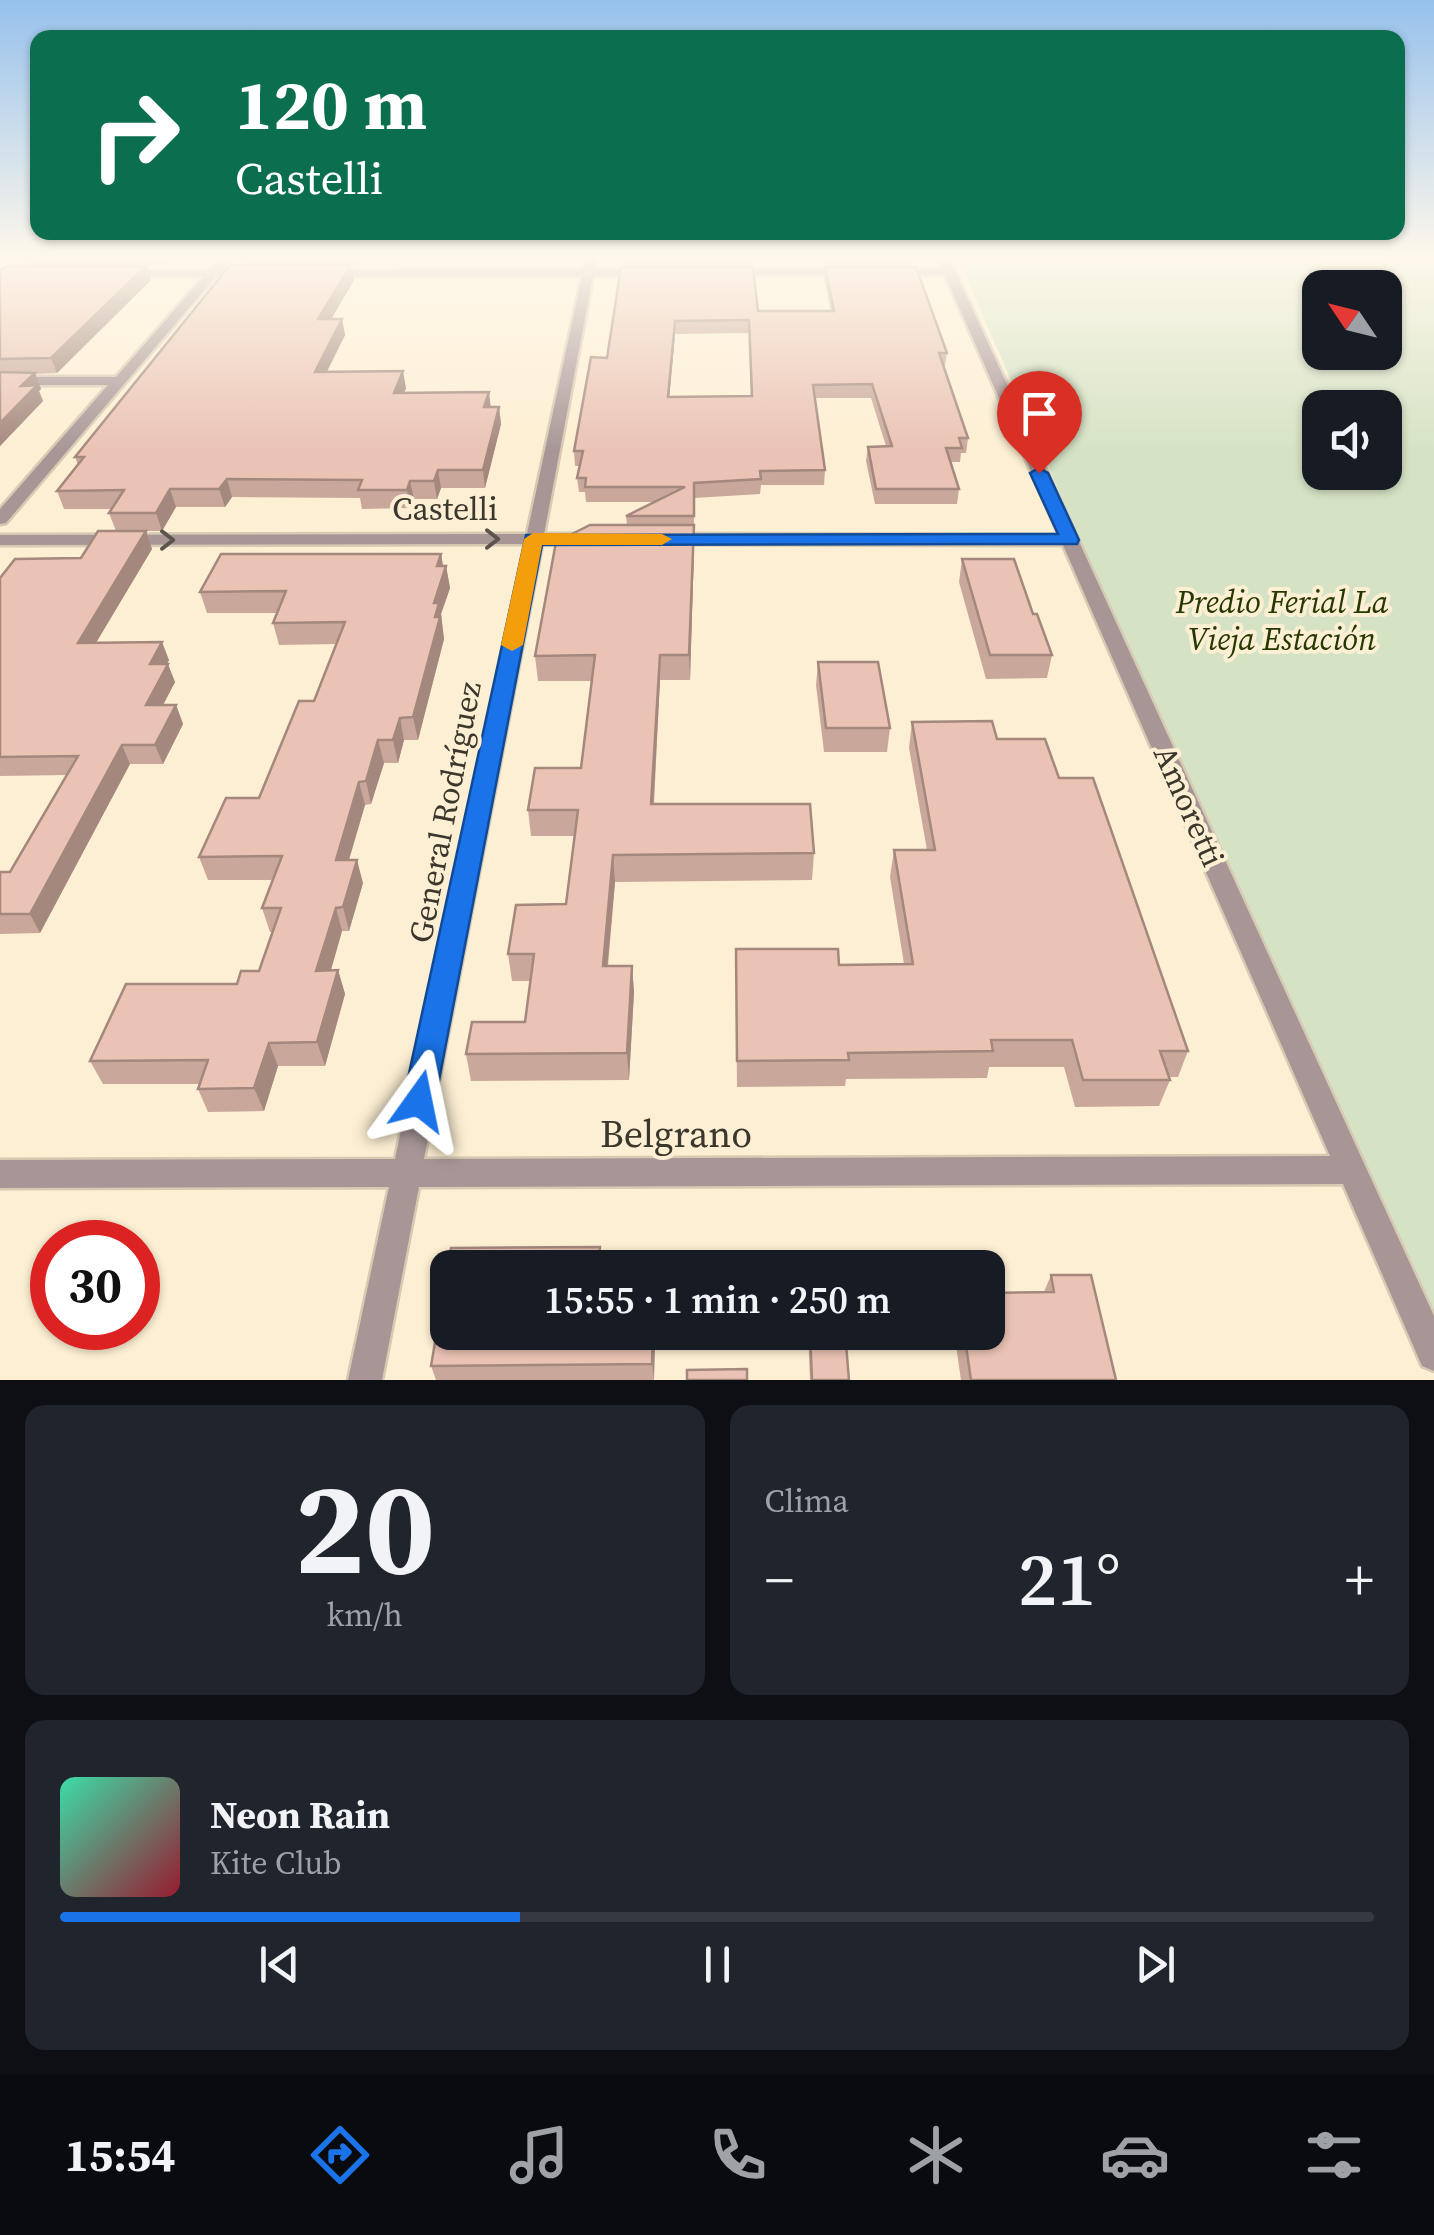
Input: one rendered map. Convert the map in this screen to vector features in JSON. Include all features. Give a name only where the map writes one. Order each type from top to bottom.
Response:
[{"type":"street","points":[[0,519],[170,322]]},
{"type":"street","name":"General Rodríguez","points":[[364,1380],[578,322]]},
{"type":"street","name":"Amoretti","points":[[972,322],[1434,1354]]},
{"type":"street","points":[[0,381],[121,380]]},
{"type":"street","name":"Castelli","points":[[0,540],[613,539]]},
{"type":"street","points":[[652,539],[1070,540]]},
{"type":"street","name":"Belgrano","points":[[0,1174],[404,1176],[1353,1170]]},
{"type":"green space","name":"Predio Ferial La Vieja Estación","points":[[986,322],[1302,322],[1302,370],[1402,370],[1402,322],[1434,322],[1434,1346],[1353,1170]]},
{"type":"building","points":[[0,322],[88,322],[51,358],[0,359]]},
{"type":"building","points":[[184,322],[340,322],[315,372],[403,371],[394,393],[489,392],[484,407],[499,407],[483,470],[438,470],[434,481],[410,481],[407,490],[358,490],[362,480],[227,479],[219,489],[170,489],[156,513],[109,513],[124,490],[57,491],[84,457],[75,457]]},
{"type":"building","points":[[612,322],[675,322],[668,397],[752,396],[749,322],[936,322],[947,353],[939,353],[968,438],[959,438],[962,448],[946,448],[959,489],[876,489],[868,447],[892,446],[872,384],[813,385],[825,470],[760,471],[761,479],[694,483],[694,516],[626,516],[685,487],[585,487],[586,478],[577,478],[583,451],[574,451],[591,357],[607,358]]},
{"type":"building","points":[[0,372],[35,373],[21,386],[37,385],[0,423]]},
{"type":"building","points":[[590,525],[694,525],[689,655],[660,655],[651,804],[810,804],[814,853],[613,855],[603,966],[632,966],[627,1053],[466,1054],[472,1022],[525,1022],[534,954],[508,954],[516,905],[566,904],[578,810],[528,810],[535,768],[581,768],[595,655],[535,656],[556,542]]},
{"type":"building","points":[[98,531],[146,531],[78,643],[162,642],[150,664],[168,664],[146,705],[176,705],[155,745],[122,745],[30,914],[0,914],[0,872],[10,872],[78,756],[0,757],[0,578],[15,559],[81,558]]},
{"type":"building","points":[[221,554],[441,554],[437,566],[446,566],[434,603],[439,603],[435,617],[440,617],[413,717],[400,718],[393,740],[378,740],[366,781],[359,782],[336,860],[357,860],[343,907],[336,908],[316,971],[338,970],[317,1042],[269,1043],[254,1088],[198,1089],[208,1060],[90,1061],[126,984],[237,984],[241,971],[259,971],[281,908],[262,908],[282,856],[199,857],[226,798],[259,798],[299,701],[314,701],[345,622],[273,623],[286,591],[200,592]]},
{"type":"building","points":[[962,559],[1014,559],[1052,655],[990,655]]},
{"type":"building","points":[[818,662],[878,662],[890,728],[826,728]]},
{"type":"building","points":[[992,721],[997,739],[1045,739],[1059,778],[1093,778],[1188,1051],[1160,1051],[1170,1080],[1083,1080],[1072,1040],[991,1040],[993,1051],[848,1053],[849,1060],[737,1061],[736,949],[838,949],[839,965],[913,964],[894,850],[935,850],[912,722]]},
{"type":"building","points":[[600,1247],[600,1250],[451,1248]]},
{"type":"building","points":[[1051,1275],[1091,1275],[1116,1380],[971,1380],[967,1350],[1005,1350],[1005,1293],[1054,1292]]},
{"type":"building","points":[[434,1350],[652,1350],[652,1364],[431,1366]]},
{"type":"building","points":[[811,1350],[846,1350],[849,1380],[812,1380]]},
{"type":"building","points":[[747,1369],[747,1380],[687,1380],[687,1370]]},
{"type":"slow traffic","points":[[512,645],[533,539],[662,539]]},
{"type":"route","points":[[419,1101],[533,539],[1070,540],[1039,473]]}]
